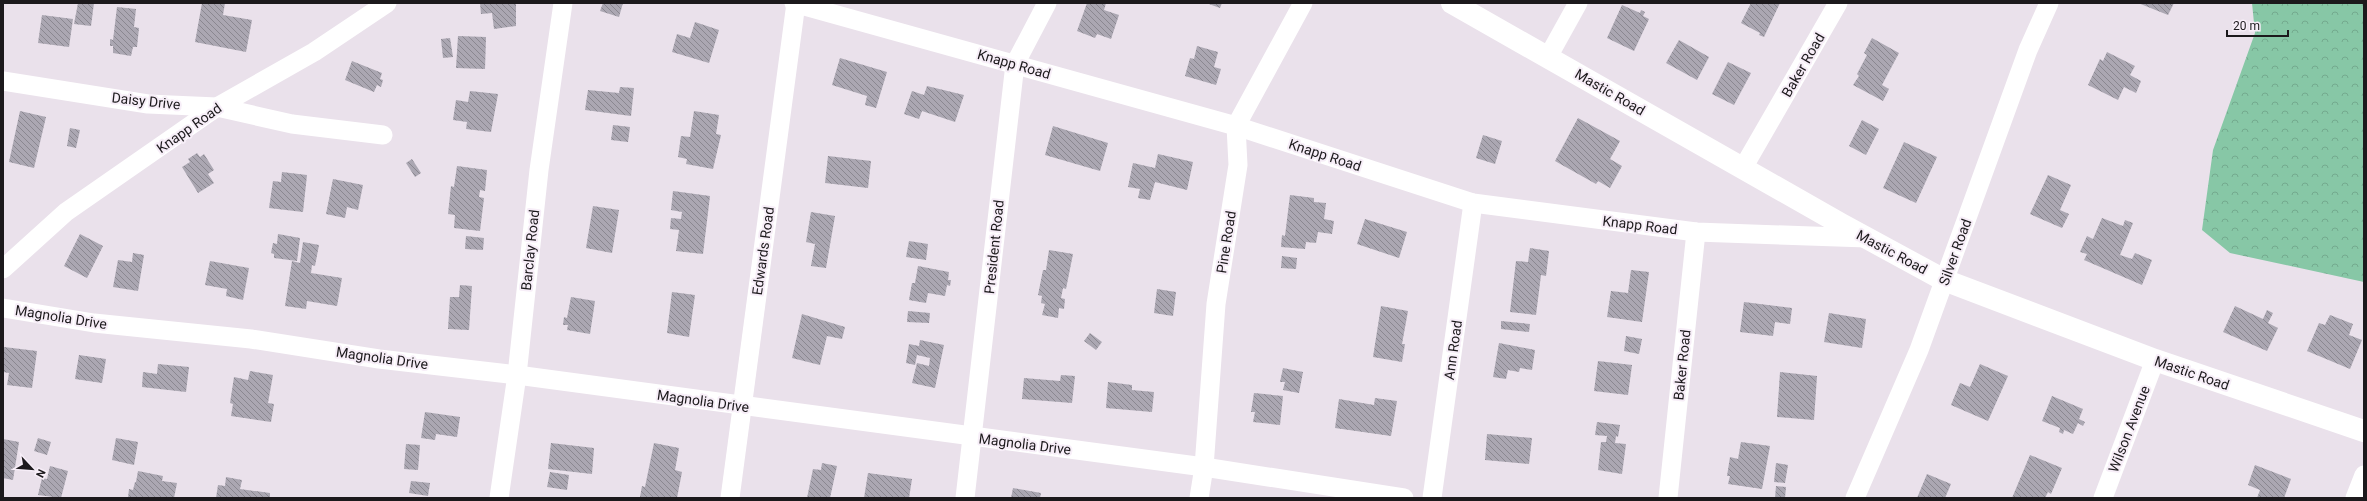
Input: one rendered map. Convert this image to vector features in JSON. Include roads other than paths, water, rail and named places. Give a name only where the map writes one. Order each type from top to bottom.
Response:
[{"type":"main road","name":"Mastic Road","points":[[1452,3],[1944,280],[2155,360],[2364,430]]},
{"type":"street","name":"Knapp Road","points":[[3,269],[66,212],[217,107],[314,52],[387,3]]},
{"type":"street","name":"Barclay Road","points":[[499,498],[517,375],[539,170],[563,3]]},
{"type":"street","name":"Knapp Road","points":[[796,3],[1236,126],[1473,203],[1696,232],[1867,238]]},
{"type":"street","name":"Edwards Road","points":[[730,498],[796,3]]},
{"type":"street","name":"President Road","points":[[965,498],[1015,64],[1047,3]]},
{"type":"street","points":[[1236,126],[1303,3]]},
{"type":"street","points":[[1548,57],[1578,3]]},
{"type":"street","name":"Baker Road","points":[[1743,168],[1838,3]]},
{"type":"street","name":"Silver Road","points":[[1855,498],[1919,350],[2028,50],[2049,3]]},
{"type":"street","name":"Daisy Drive","points":[[3,81],[148,104],[217,107],[292,124],[383,135]]},
{"type":"street","name":"Pine Road","points":[[1199,498],[1204,467],[1216,304],[1238,165],[1236,126]]},
{"type":"street","name":"Ann Road","points":[[1432,498],[1473,203]]},
{"type":"street","name":"Baker Road","points":[[1668,498],[1696,232]]},
{"type":"street","name":"Magnolia Drive","points":[[3,308],[94,323],[251,338],[379,359],[517,375],[973,438],[1204,467],[1404,498]]},
{"type":"street","name":"Wilson Avenue","points":[[2103,498],[2155,360]]},
{"type":"street","points":[[2355,498],[2364,475]]}]
